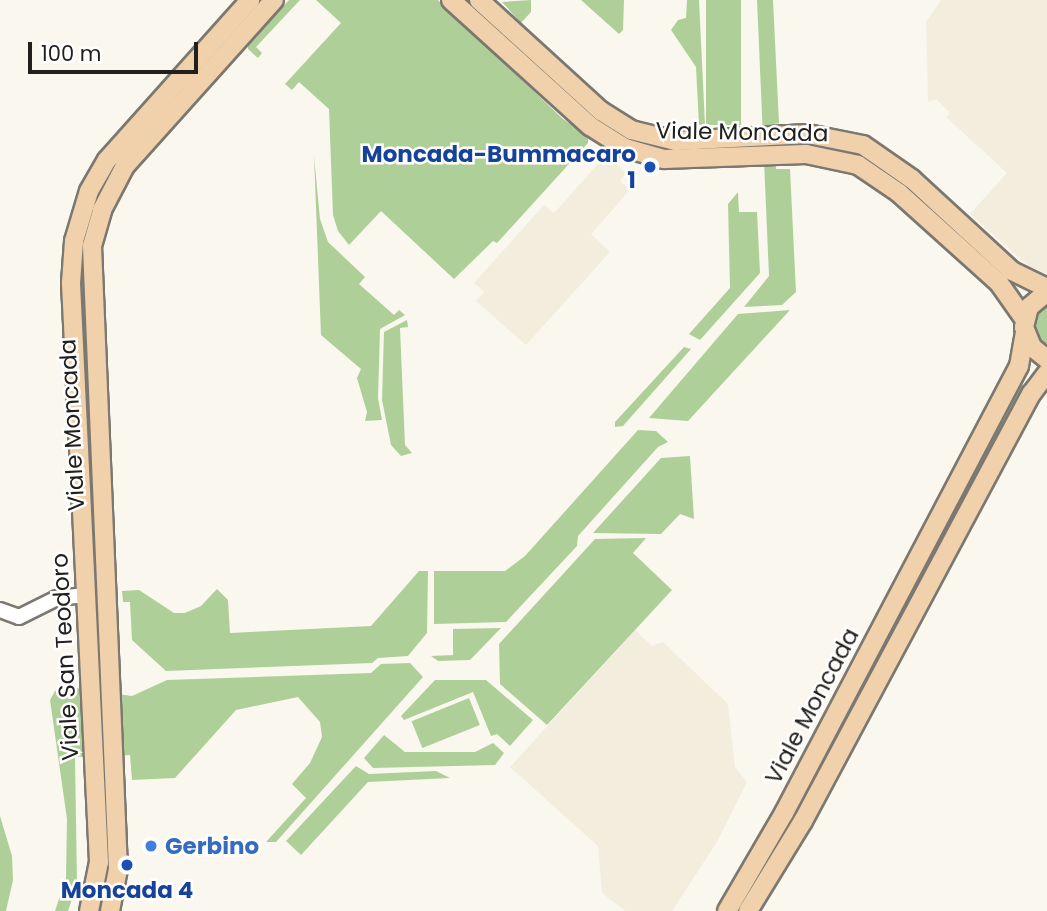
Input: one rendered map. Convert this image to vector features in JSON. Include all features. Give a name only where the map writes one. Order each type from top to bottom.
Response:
[{"type":"main road","name":"Viale San Teodoro","points":[[95,595],[71,283],[77,226],[93,184],[120,143],[250,0]]},
{"type":"main road","name":"Viale Moncada","points":[[110,911],[118,869],[103,756],[95,595],[90,278],[96,226],[111,190],[133,156],[274,0]]},
{"type":"main road","name":"Viale Moncada","points":[[451,0],[606,138],[664,159],[775,155],[832,157],[878,176],[999,283],[1025,327],[1020,366],[784,813],[727,911]]},
{"type":"main road","points":[[479,0],[601,111],[631,130],[676,141],[826,136],[884,156],[1012,271],[1047,290],[1033,301],[1025,327],[1032,347],[1047,359]]},
{"type":"main road","points":[[748,911],[796,833],[1032,393],[1047,373]]},
{"type":"main road","name":"Viale San Teodoro","points":[[89,911],[99,862],[103,756]]},
{"type":"street","points":[[0,610],[11,616],[26,615],[57,598],[95,595]]},
{"type":"shaded area","points":[[941,0],[1047,0],[1047,274],[1027,265],[970,214],[1007,173],[946,117],[950,113],[936,99],[928,102],[926,22]]},
{"type":"shaded area","points":[[606,155],[626,173],[620,181],[630,190],[591,234],[610,252],[526,345],[476,301],[484,292],[474,283],[544,205],[554,213]]},
{"type":"shaded area","points":[[635,630],[652,646],[663,642],[728,704],[735,767],[747,782],[717,842],[672,911],[625,911],[602,893],[598,846],[510,767]]},
{"type":"green space","points":[[257,0],[266,0],[132,146],[84,253],[98,587],[93,589],[77,282],[83,229],[105,174]]},
{"type":"green space","points":[[289,0],[300,0],[256,47],[262,53],[258,58],[248,49],[248,42]]},
{"type":"green space","points":[[316,0],[438,0],[563,119],[588,136],[588,143],[497,243],[493,241],[454,279],[381,211],[349,245],[338,231],[333,215],[329,109],[299,82],[292,90],[285,84],[341,23]]},
{"type":"green space","points":[[461,0],[471,0],[604,121],[736,144],[736,152],[662,152],[612,134]]},
{"type":"green space","points":[[531,0],[531,12],[521,23],[502,2]]},
{"type":"green space","points":[[581,0],[624,0],[623,30],[619,34]]},
{"type":"green space","points":[[687,0],[699,0],[705,125],[699,125],[696,67],[671,30],[678,20],[686,18]]},
{"type":"green space","points":[[706,0],[741,0],[741,125],[706,125]]},
{"type":"green space","points":[[757,0],[773,0],[779,123],[774,124],[775,142],[812,141],[854,149],[895,172],[1008,275],[1006,279],[896,182],[775,150],[776,169],[790,169],[796,292],[782,305],[744,307],[769,276]]},
{"type":"green space","points":[[314,156],[320,219],[328,242],[365,277],[359,284],[394,315],[399,310],[405,315],[380,329],[378,398],[382,420],[365,421],[367,412],[357,378],[361,369],[321,335]]},
{"type":"green space","points":[[738,192],[739,212],[757,212],[760,273],[700,340],[689,334],[730,288],[728,204]]},
{"type":"green space","points":[[1047,300],[1047,351],[1038,343],[1032,325],[1038,308]]},
{"type":"green space","points":[[790,310],[688,421],[649,418],[738,314]]},
{"type":"green space","points":[[407,320],[408,327],[400,328],[405,445],[412,453],[401,456],[391,445],[382,400],[384,332]]},
{"type":"green space","points":[[684,347],[691,349],[623,426],[615,427],[615,422]]},
{"type":"green space","points":[[1017,384],[1026,386],[797,817],[741,911],[734,911]]},
{"type":"green space","points":[[638,430],[656,431],[668,442],[658,447],[578,536],[577,546],[506,622],[434,624],[434,571],[505,571],[525,556]]},
{"type":"green space","points":[[690,456],[694,519],[680,514],[661,534],[593,533],[661,458]]},
{"type":"green space","points":[[646,538],[633,553],[672,590],[547,725],[500,684],[499,644],[595,539]]},
{"type":"green space","points":[[419,571],[428,571],[427,633],[408,656],[378,658],[372,663],[166,671],[132,640],[130,602],[123,602],[122,591],[139,590],[174,613],[185,613],[201,606],[217,589],[228,600],[230,633],[371,626]]},
{"type":"green space","points":[[501,628],[470,660],[438,661],[431,656],[453,655],[453,629]]},
{"type":"green space","points":[[410,663],[423,677],[276,842],[266,842],[306,798],[292,784],[310,763],[322,737],[320,722],[298,697],[236,710],[175,778],[132,780],[130,755],[75,757],[77,884],[68,911],[55,911],[66,878],[67,819],[50,700],[55,691],[68,687],[132,696],[167,680],[371,673],[381,664]]},
{"type":"green space","points":[[435,680],[486,680],[533,720],[510,746],[497,734],[491,736],[473,692],[404,720],[401,716]]},
{"type":"green space","points":[[469,698],[480,725],[422,748],[412,721]]},
{"type":"green space","points":[[384,735],[405,752],[475,752],[493,743],[504,753],[495,765],[373,768],[364,758]]},
{"type":"green space","points":[[356,766],[369,774],[436,771],[450,778],[368,782],[301,855],[286,841]]},
{"type":"green space","points":[[0,816],[12,856],[13,880],[6,911],[0,911]]},
{"type":"place","name":"Moncada-Bummacaro 1","points":[[650,167]]},
{"type":"place","name":"Gerbino","points":[[151,846]]},
{"type":"place","name":"Moncada 4","points":[[127,865]]}]
